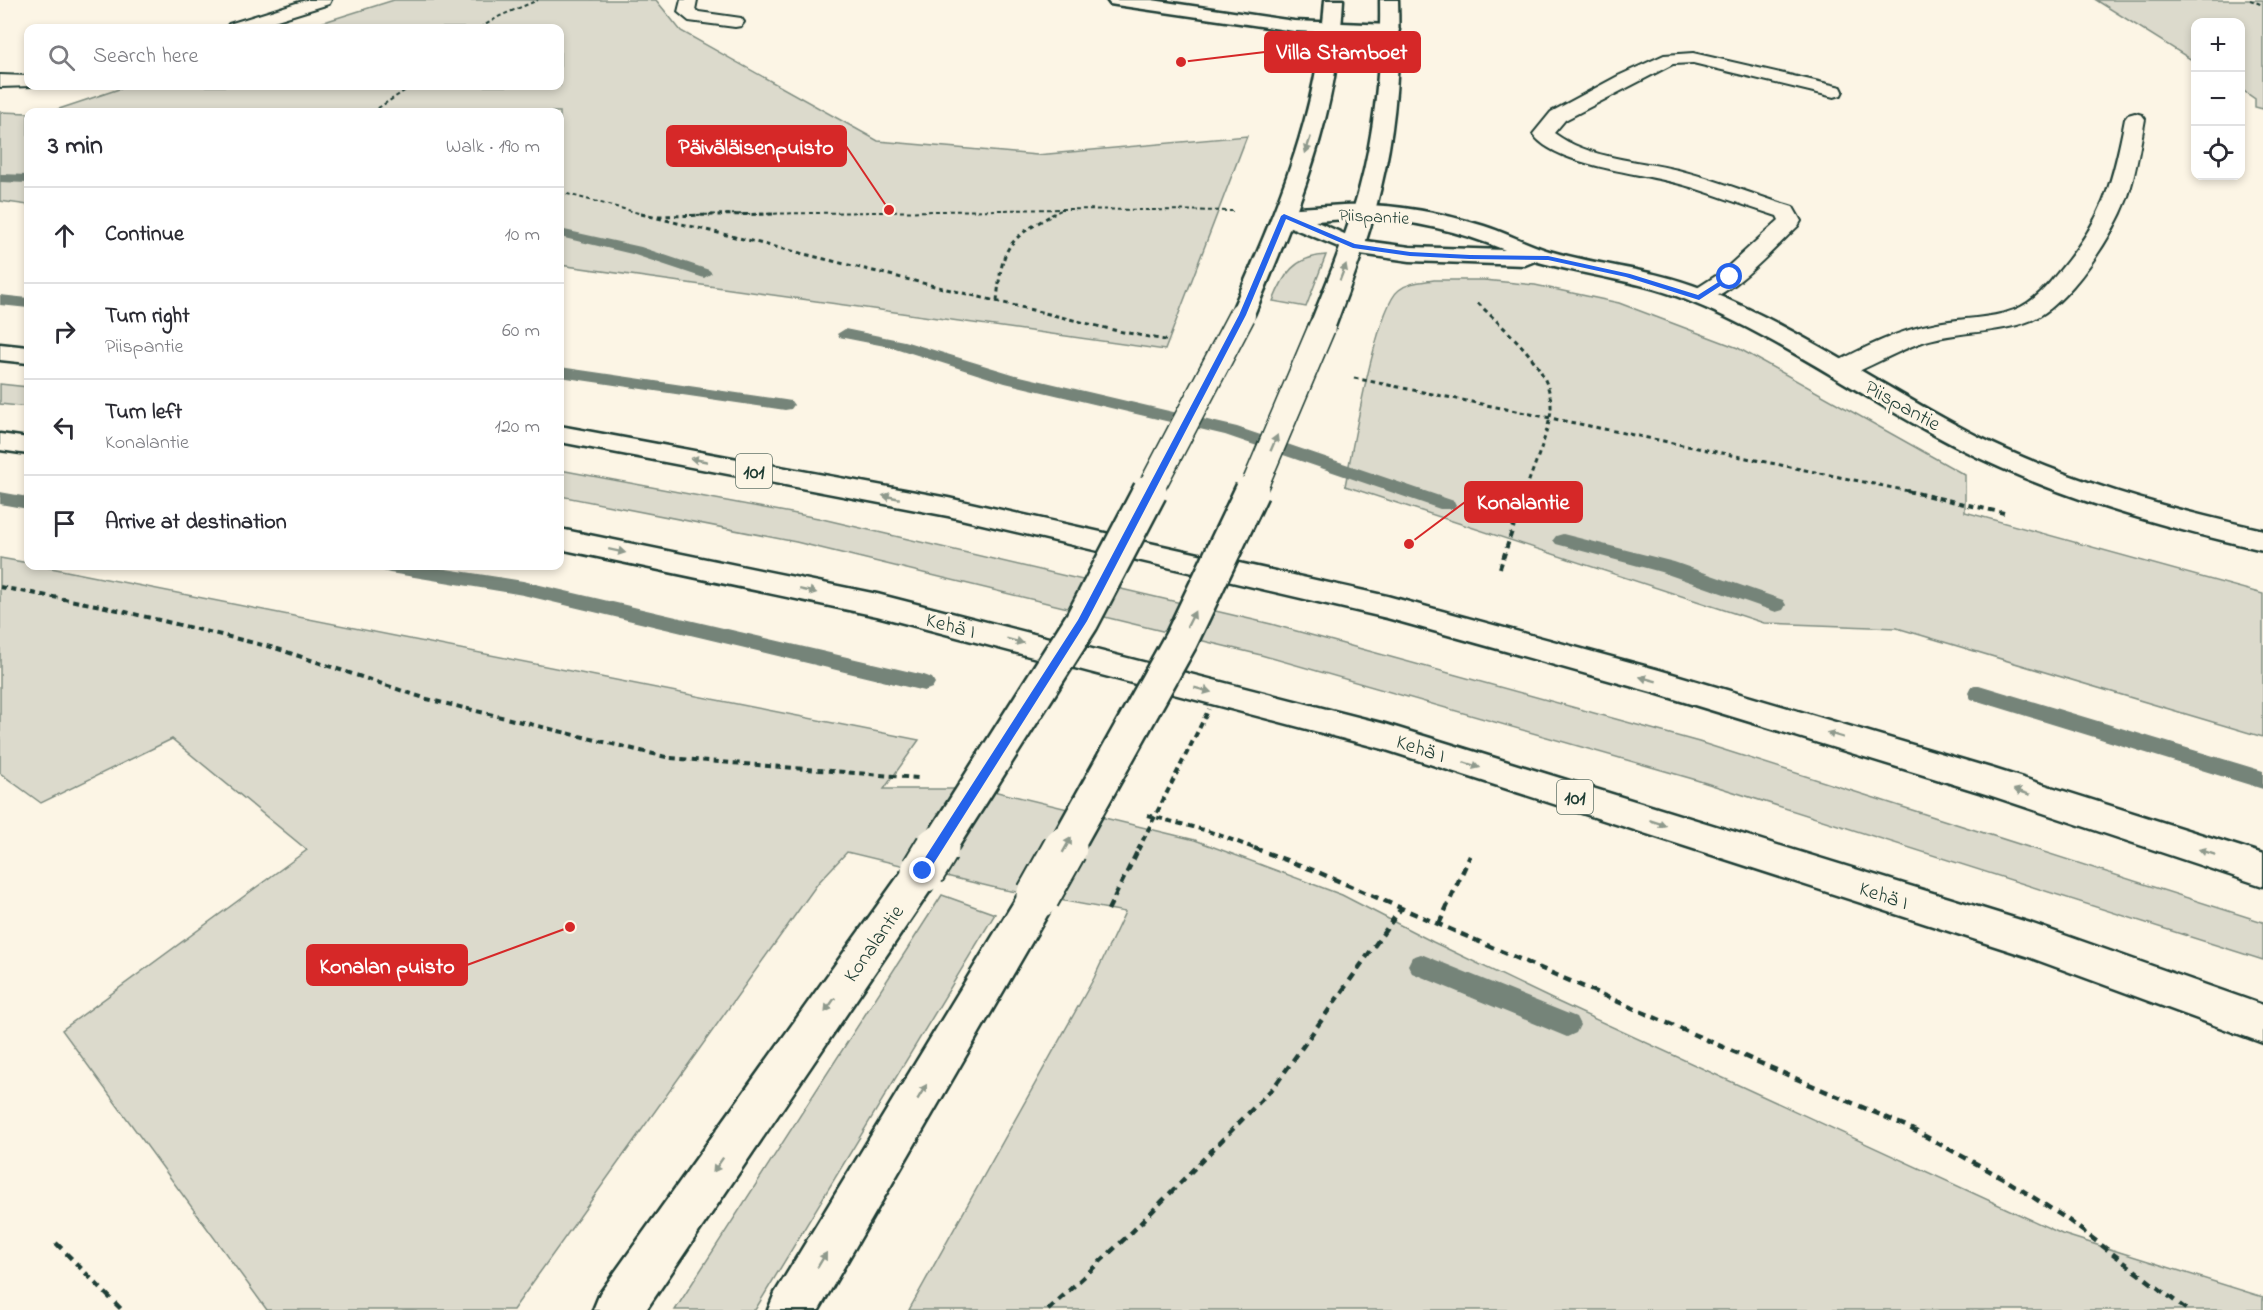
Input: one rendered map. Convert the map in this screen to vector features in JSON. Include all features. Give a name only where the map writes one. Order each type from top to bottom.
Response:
[{"type":"main road","points":[[1116,0],[1294,26],[1390,30]]},
{"type":"main road","name":"Konalantie","points":[[617,1310],[923,871],[1082,621],[1242,315],[1284,216],[1325,89],[1334,28],[1334,0]]},
{"type":"main road","points":[[792,1310],[1038,896],[1181,640],[1261,473],[1322,327],[1364,211],[1383,126],[1390,30],[1389,0]]},
{"type":"main road","name":"Piispantie","points":[[1284,216],[1364,211],[1434,220],[1478,231],[1548,258],[1628,275],[1699,297],[1777,335],[1905,409],[1988,452],[2058,482],[2127,507],[2263,540]]},
{"type":"main road","name":"Piispantie","points":[[1284,216],[1353,246],[1422,254],[1548,258]]},
{"type":"main road","points":[[0,352],[24,355]]},
{"type":"main road","name":"101","points":[[564,435],[948,507],[1387,607],[1681,688],[1994,783],[2263,870]]},
{"type":"main road","points":[[0,442],[24,446]]},
{"type":"main road","name":"Kehä I","points":[[564,540],[877,605],[1385,737],[2030,940],[2263,1024]]},
{"type":"lane","points":[[247,24],[322,0]]},
{"type":"lane","points":[[689,0],[687,12],[695,17],[735,22]]},
{"type":"lane","points":[[1699,297],[1730,277],[1790,221],[1785,212],[1673,175],[1591,156],[1553,144],[1543,134],[1558,116],[1670,59],[1693,58],[1833,91]]},
{"type":"lane","points":[[0,81],[24,81]]},
{"type":"lane","points":[[1840,370],[1870,354],[1927,333],[2024,315],[2054,293],[2074,268],[2111,212],[2125,169],[2135,119]]},
{"type":"path","points":[[487,24],[538,0]]},
{"type":"path","points":[[2250,0],[2263,5]]},
{"type":"path","points":[[378,108],[406,90]]},
{"type":"path","points":[[564,193],[652,217],[1118,331],[1176,342]]},
{"type":"path","points":[[652,217],[1063,209],[1243,211],[1284,216]]},
{"type":"path","points":[[997,301],[1002,257],[1006,247],[1020,233],[1063,209]]},
{"type":"path","points":[[1474,299],[1538,366],[1552,401],[1550,416],[1500,568]]},
{"type":"path","points":[[1353,378],[1550,416],[1886,486],[2012,515]]},
{"type":"path","points":[[0,586],[100,606],[275,648],[427,699],[670,758],[747,766],[924,778]]},
{"type":"path","points":[[1140,813],[1208,831],[1402,907],[1906,1126],[2003,1178],[2067,1219],[2187,1310]]},
{"type":"path","points":[[1439,924],[1470,856]]},
{"type":"path","points":[[1048,1310],[1132,1232],[1274,1087],[1402,907]]},
{"type":"path","points":[[56,1243],[122,1310]]},
{"type":"shaded area","points":[[394,0],[656,0],[681,31],[878,141],[1037,155],[1247,136],[1165,350],[564,266],[564,108],[62,108],[116,90],[564,90],[564,24],[318,24]]},
{"type":"shaded area","points":[[2096,0],[2263,0],[2263,109],[2255,107],[2255,99],[2245,92],[2245,18],[2191,18],[2191,59]]},
{"type":"shaded area","points":[[0,112],[24,113],[24,204],[0,201]]},
{"type":"shaded area","points":[[1326,255],[1306,307],[1273,301],[1286,275],[1298,263],[1315,256]]},
{"type":"shaded area","points":[[1434,280],[1484,280],[1535,285],[1619,303],[1738,348],[1965,475],[1965,512],[2263,594],[2263,737],[1897,628],[1764,623],[1345,486],[1366,382],[1390,302],[1399,290],[1407,285]]},
{"type":"shaded area","points":[[0,384],[24,387],[24,407],[0,404]]},
{"type":"shaded area","points":[[564,471],[818,518],[1271,624],[1699,742],[2263,922],[2263,960],[1693,779],[1261,655],[796,542],[564,497]]},
{"type":"shaded area","points":[[0,558],[24,562],[24,570],[61,570],[919,740],[884,789],[985,789],[1195,840],[1342,895],[1558,1002],[2062,1234],[2263,1297],[2263,1310],[909,1310],[1094,978],[1125,912],[1000,889],[847,852],[818,883],[513,1310],[267,1310],[62,1030],[307,850],[172,739],[41,803],[0,773]]},
{"type":"shaded area","points":[[942,895],[995,914],[755,1310],[675,1310]]},
{"type":"waterway","points":[[0,178],[24,179]]},
{"type":"waterway","points":[[564,234],[636,250],[704,273]]},
{"type":"waterway","points":[[0,300],[24,303]]},
{"type":"waterway","points":[[845,334],[898,344],[1011,379],[1231,431],[1447,505]]},
{"type":"waterway","points":[[564,373],[785,405]]},
{"type":"waterway","points":[[0,498],[24,502]]},
{"type":"waterway","points":[[1563,540],[1667,567],[1776,605]]},
{"type":"waterway","points":[[414,570],[523,588],[924,683]]},
{"type":"waterway","points":[[1979,693],[2263,780]]},
{"type":"waterway","points":[[1421,965],[1567,1025]]},
{"type":"place","name":"Villa Stamboet","points":[[1181,62]]},
{"type":"place","name":"Päiväläisenpuisto","points":[[889,210]]},
{"type":"place","name":"Konalantie","points":[[1409,544]]},
{"type":"place","name":"Konalan puisto","points":[[570,927]]},
{"type":"route","points":[[923,871],[1082,621],[1242,315],[1284,216],[1353,246],[1410,254],[1548,258],[1628,275],[1699,297],[1730,277]]}]
